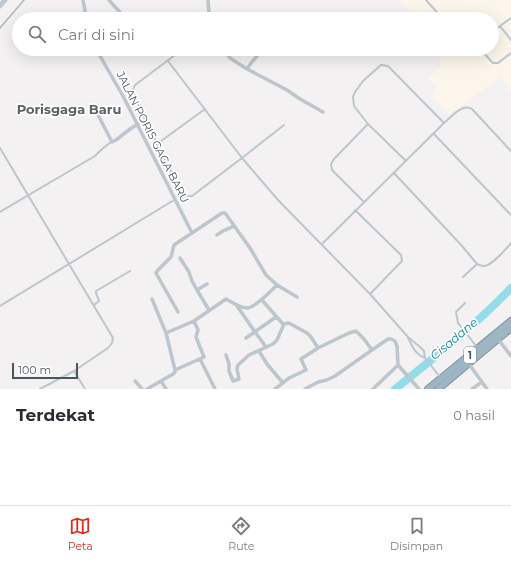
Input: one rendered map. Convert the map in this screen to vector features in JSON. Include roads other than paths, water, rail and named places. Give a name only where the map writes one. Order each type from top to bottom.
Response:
[{"type":"highway","name":"1","points":[[428,389],[440,377],[511,320]]},
{"type":"highway","name":"1","points":[[438,389],[511,328]]},
{"type":"main road","points":[[0,6],[5,0]]},
{"type":"street","points":[[83,0],[86,12]]},
{"type":"street","points":[[109,0],[120,12]]},
{"type":"street","points":[[208,0],[209,12]]},
{"type":"street","name":"JALAN PORIS GAGA BARU","points":[[100,56],[138,124],[192,233]]},
{"type":"street","points":[[228,56],[247,70],[287,90],[300,100],[323,112]]},
{"type":"street","points":[[247,70],[257,56]]},
{"type":"street","points":[[96,111],[111,142],[115,142],[138,124]]},
{"type":"street","points":[[178,312],[156,273],[171,257],[174,245],[222,213],[225,214],[250,248],[266,275],[277,285],[297,297]]},
{"type":"street","points":[[217,235],[234,226]]},
{"type":"street","points":[[180,258],[209,310]]},
{"type":"street","points":[[197,290],[207,284]]},
{"type":"street","points":[[166,333],[194,321],[226,299],[241,307],[251,307],[262,300],[277,285]]},
{"type":"street","points":[[152,299],[166,333],[175,370]]},
{"type":"street","points":[[262,300],[284,324]]},
{"type":"street","points":[[237,305],[266,348]]},
{"type":"street","points":[[246,338],[276,316]]},
{"type":"street","points":[[147,389],[174,373],[175,370],[204,357],[196,338],[198,330],[194,321]]},
{"type":"street","points":[[284,324],[289,323],[306,333],[311,337],[318,348]]},
{"type":"street","points":[[226,355],[229,364],[229,371],[233,381],[239,379],[237,369],[238,365],[249,355],[273,344],[277,340],[284,324]]},
{"type":"street","points":[[275,389],[289,378],[306,370],[301,359],[318,348],[349,333],[356,331],[372,350]]},
{"type":"street","points":[[305,389],[318,382],[335,376],[391,338],[395,341],[397,346],[400,367],[419,389]]},
{"type":"street","points":[[498,339],[511,356]]},
{"type":"street","points":[[259,351],[267,364],[283,383]]},
{"type":"street","points":[[200,359],[215,389]]},
{"type":"street","points":[[469,364],[487,389]]},
{"type":"street","points":[[373,389],[400,367]]},
{"type":"street","points":[[135,381],[142,389]]},
{"type":"street","points":[[161,381],[166,389]]},
{"type":"street","points":[[472,389],[482,382]]},
{"type":"lane","points":[[426,0],[437,12]]},
{"type":"lane","points":[[511,18],[500,26],[511,40]]},
{"type":"lane","points":[[486,56],[493,63],[498,63],[511,53]]},
{"type":"lane","points":[[174,56],[138,83],[133,90],[134,96],[157,144],[186,196],[192,196],[284,125]]},
{"type":"lane","points":[[168,61],[242,158],[278,200],[370,294],[408,337],[424,351],[425,358],[440,377]]},
{"type":"lane","points":[[406,162],[368,124],[354,106],[353,97],[363,81],[381,65],[388,66],[444,123]]},
{"type":"lane","points":[[322,244],[444,123],[465,107],[472,109],[511,151]]},
{"type":"lane","points":[[157,144],[205,109]]},
{"type":"lane","points":[[364,202],[332,170],[331,164],[368,124]]},
{"type":"lane","points":[[434,134],[511,215]]},
{"type":"lane","points":[[0,212],[95,156],[111,142]]},
{"type":"lane","points":[[0,148],[94,305],[113,340],[108,348],[74,371],[40,389]]},
{"type":"lane","points":[[394,174],[477,264],[483,266],[488,265],[511,243]]},
{"type":"lane","points":[[0,306],[176,200]]},
{"type":"lane","points":[[355,210],[401,254],[402,258],[402,261],[370,294]]},
{"type":"lane","points":[[463,277],[477,264]]},
{"type":"lane","points":[[94,305],[99,301],[96,291],[130,271]]},
{"type":"lane","points":[[465,303],[456,312],[458,323],[478,348]]},
{"type":"lane","points":[[408,337],[419,356],[425,358]]},
{"type":"lane","points":[[74,371],[85,389]]},
{"type":"waterway","name":"Cisadane","points":[[395,389],[469,328],[511,288]]},
{"type":"railway","points":[[14,12],[24,0]]},
{"type":"railway","points":[[0,28],[12,14]]},
{"type":"district","name":"Porisgaga Baru","points":[[69,109]]}]
